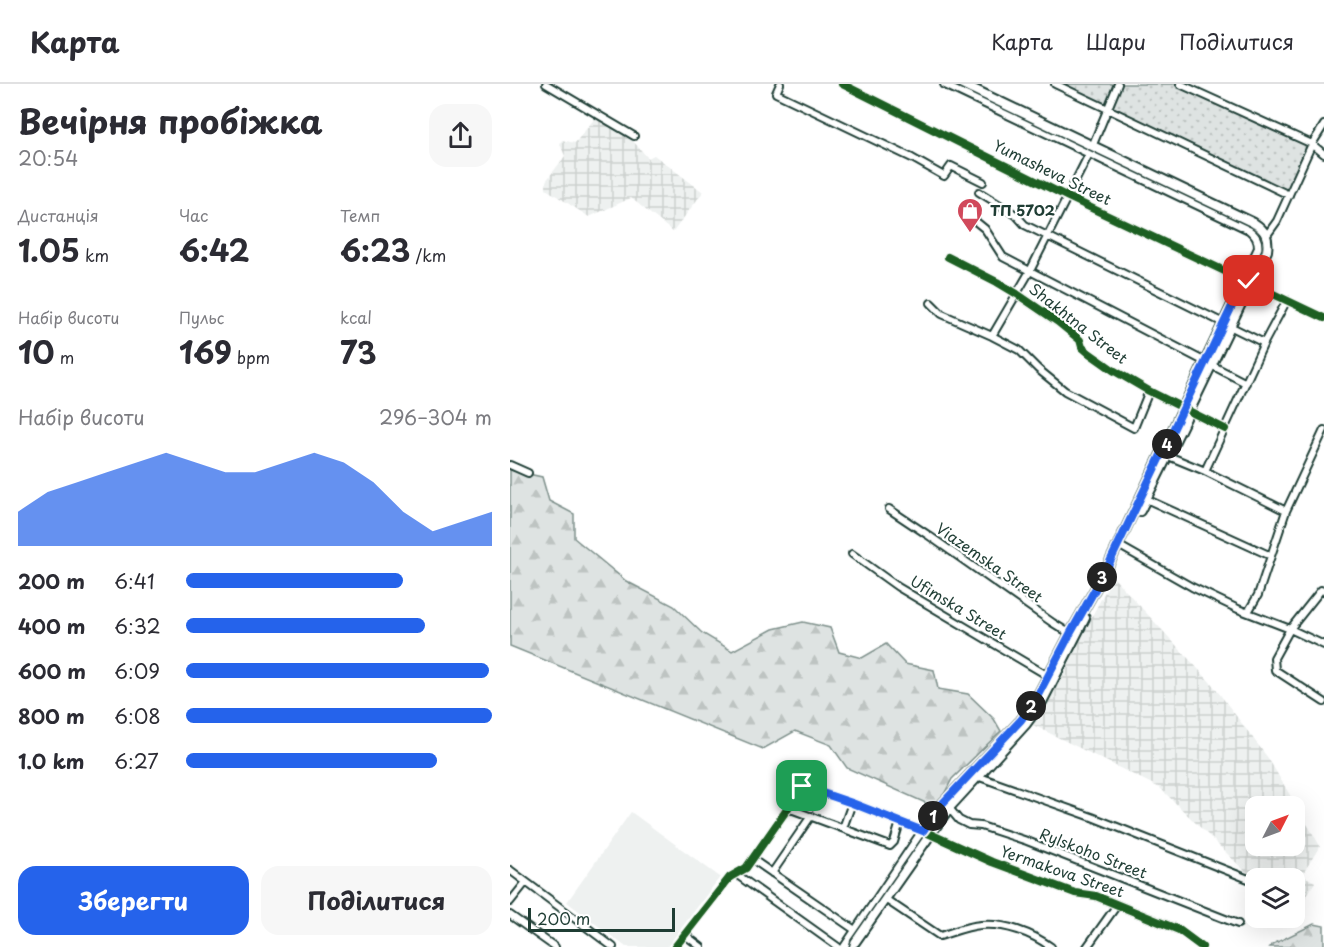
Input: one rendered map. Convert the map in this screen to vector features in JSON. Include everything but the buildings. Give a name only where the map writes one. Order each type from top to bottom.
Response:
[{"type":"main road","points":[[945,84],[1254,223],[1267,235],[1267,251],[1248,281],[1146,499],[1120,546]]},
{"type":"main road","points":[[963,84],[1249,229],[1259,240],[1259,248],[1248,281]]},
{"type":"main road","points":[[850,946],[855,930],[946,806],[1026,724],[1042,702],[1051,678],[1166,455]]},
{"type":"main road","points":[[850,946],[885,899],[927,832]]},
{"type":"street","points":[[546,84],[634,136]]},
{"type":"street","points":[[780,84],[776,93],[912,158],[944,176],[951,166],[983,182]]},
{"type":"street","name":"Yumasheva Street","points":[[842,84],[1068,197],[1324,318]]},
{"type":"street","points":[[1055,84],[1289,195]]},
{"type":"street","points":[[992,336],[1030,271],[1068,197],[1091,150],[1118,84]]},
{"type":"street","points":[[1180,84],[1312,144],[1324,154]]},
{"type":"street","points":[[1267,235],[1277,221],[1312,144],[1324,125]]},
{"type":"street","points":[[979,192],[1016,214],[1025,225],[1264,343]]},
{"type":"street","name":"Shakhtna Street","points":[[969,216],[985,229],[1004,257],[1246,382]]},
{"type":"street","name":"Shakhtna Street","points":[[948,257],[997,282],[1058,322],[1080,340],[1089,353],[1113,370],[1149,391],[1225,429]]},
{"type":"street","points":[[1205,471],[1264,343],[1287,300]]},
{"type":"street","points":[[931,303],[942,314],[1019,350],[1065,391],[1134,428],[1149,391]]},
{"type":"street","points":[[1248,612],[1258,596],[1286,511],[1324,430]]},
{"type":"street","points":[[1166,455],[1205,471],[1286,511]]},
{"type":"street","points":[[510,465],[528,473]]},
{"type":"street","points":[[1146,499],[1271,556]]},
{"type":"street","name":"Viazemska Street","points":[[889,509],[1073,635]]},
{"type":"street","points":[[1120,546],[1192,587],[1324,645]]},
{"type":"street","name":"Ufimska Street","points":[[852,554],[898,587],[1051,678]]},
{"type":"street","points":[[1324,591],[1321,590],[1290,629],[1274,658],[1275,670],[1324,702]]},
{"type":"street","points":[[974,775],[1092,817],[1245,878]]},
{"type":"street","name":"Yermakova Street","points":[[675,947],[730,877],[746,868],[788,808],[795,789],[802,786],[927,832],[993,862],[1075,893],[1096,896],[1179,930],[1202,947]]},
{"type":"street","points":[[843,828],[852,803]]},
{"type":"street","name":"Rylskoho Street","points":[[946,806],[959,820],[969,825],[981,826],[1027,841],[1238,924]]},
{"type":"street","points":[[788,808],[890,846],[894,842],[900,822]]},
{"type":"street","points":[[772,873],[811,816]]},
{"type":"street","points":[[752,859],[855,930]]},
{"type":"street","points":[[510,870],[614,947]]},
{"type":"street","points":[[736,874],[838,947]]},
{"type":"street","points":[[510,902],[526,882]]},
{"type":"street","points":[[885,899],[940,936],[980,925],[1010,927],[1040,939],[1051,947]]},
{"type":"street","points":[[1087,947],[1118,905]]},
{"type":"street","points":[[510,915],[555,947]]},
{"type":"street","points":[[685,935],[701,947]]},
{"type":"shaded area","points":[[603,117],[633,141],[648,158],[654,155],[703,192],[673,232],[631,198],[589,217],[546,189],[546,181],[565,156],[560,144],[562,140],[575,143],[595,118]]},
{"type":"shaded area","points":[[1113,577],[1212,684],[1268,758],[1290,796],[1245,796],[1245,856],[1305,856],[1305,821],[1320,846],[1305,870],[1305,868],[1245,868],[1245,871],[1160,788],[1033,725]]},
{"type":"shaded area","points":[[631,812],[720,877],[667,947],[626,947],[567,902]]},
{"type":"shaded area","points":[[1305,877],[1315,882],[1305,898]]},
{"type":"green space","points":[[1062,84],[1175,84],[1308,145],[1287,192]]},
{"type":"green space","points":[[510,470],[542,477],[549,501],[574,514],[574,538],[626,581],[674,606],[702,633],[732,651],[773,629],[803,622],[830,628],[839,652],[862,658],[886,644],[905,664],[934,670],[938,689],[968,694],[994,719],[1001,731],[952,779],[937,808],[847,768],[831,745],[795,731],[763,749],[510,646]]},
{"type":"green space","points":[[1314,924],[1324,926],[1324,947],[1270,947],[1273,944]]},
{"type":"tram line","points":[[849,947],[851,940],[945,805],[1023,722],[1038,700],[1108,569],[1262,249],[1260,236],[1251,227],[951,84]]},
{"type":"cycle path","points":[[842,84],[1068,197],[1324,318]]},
{"type":"cycle path","points":[[948,257],[997,282],[1058,322],[1080,340],[1082,347],[1113,370],[1149,391],[1225,429]]},
{"type":"cycle path","points":[[675,947],[730,877],[746,868],[788,808],[798,786],[852,803],[992,862],[1075,893],[1096,896],[1179,930],[1202,947]]},
{"type":"place","name":"ТП 5702","points":[[970,234]]},
{"type":"route","points":[[802,786],[923,831],[942,804],[1021,720],[1036,699],[1107,568],[1245,279],[1249,281]]}]
